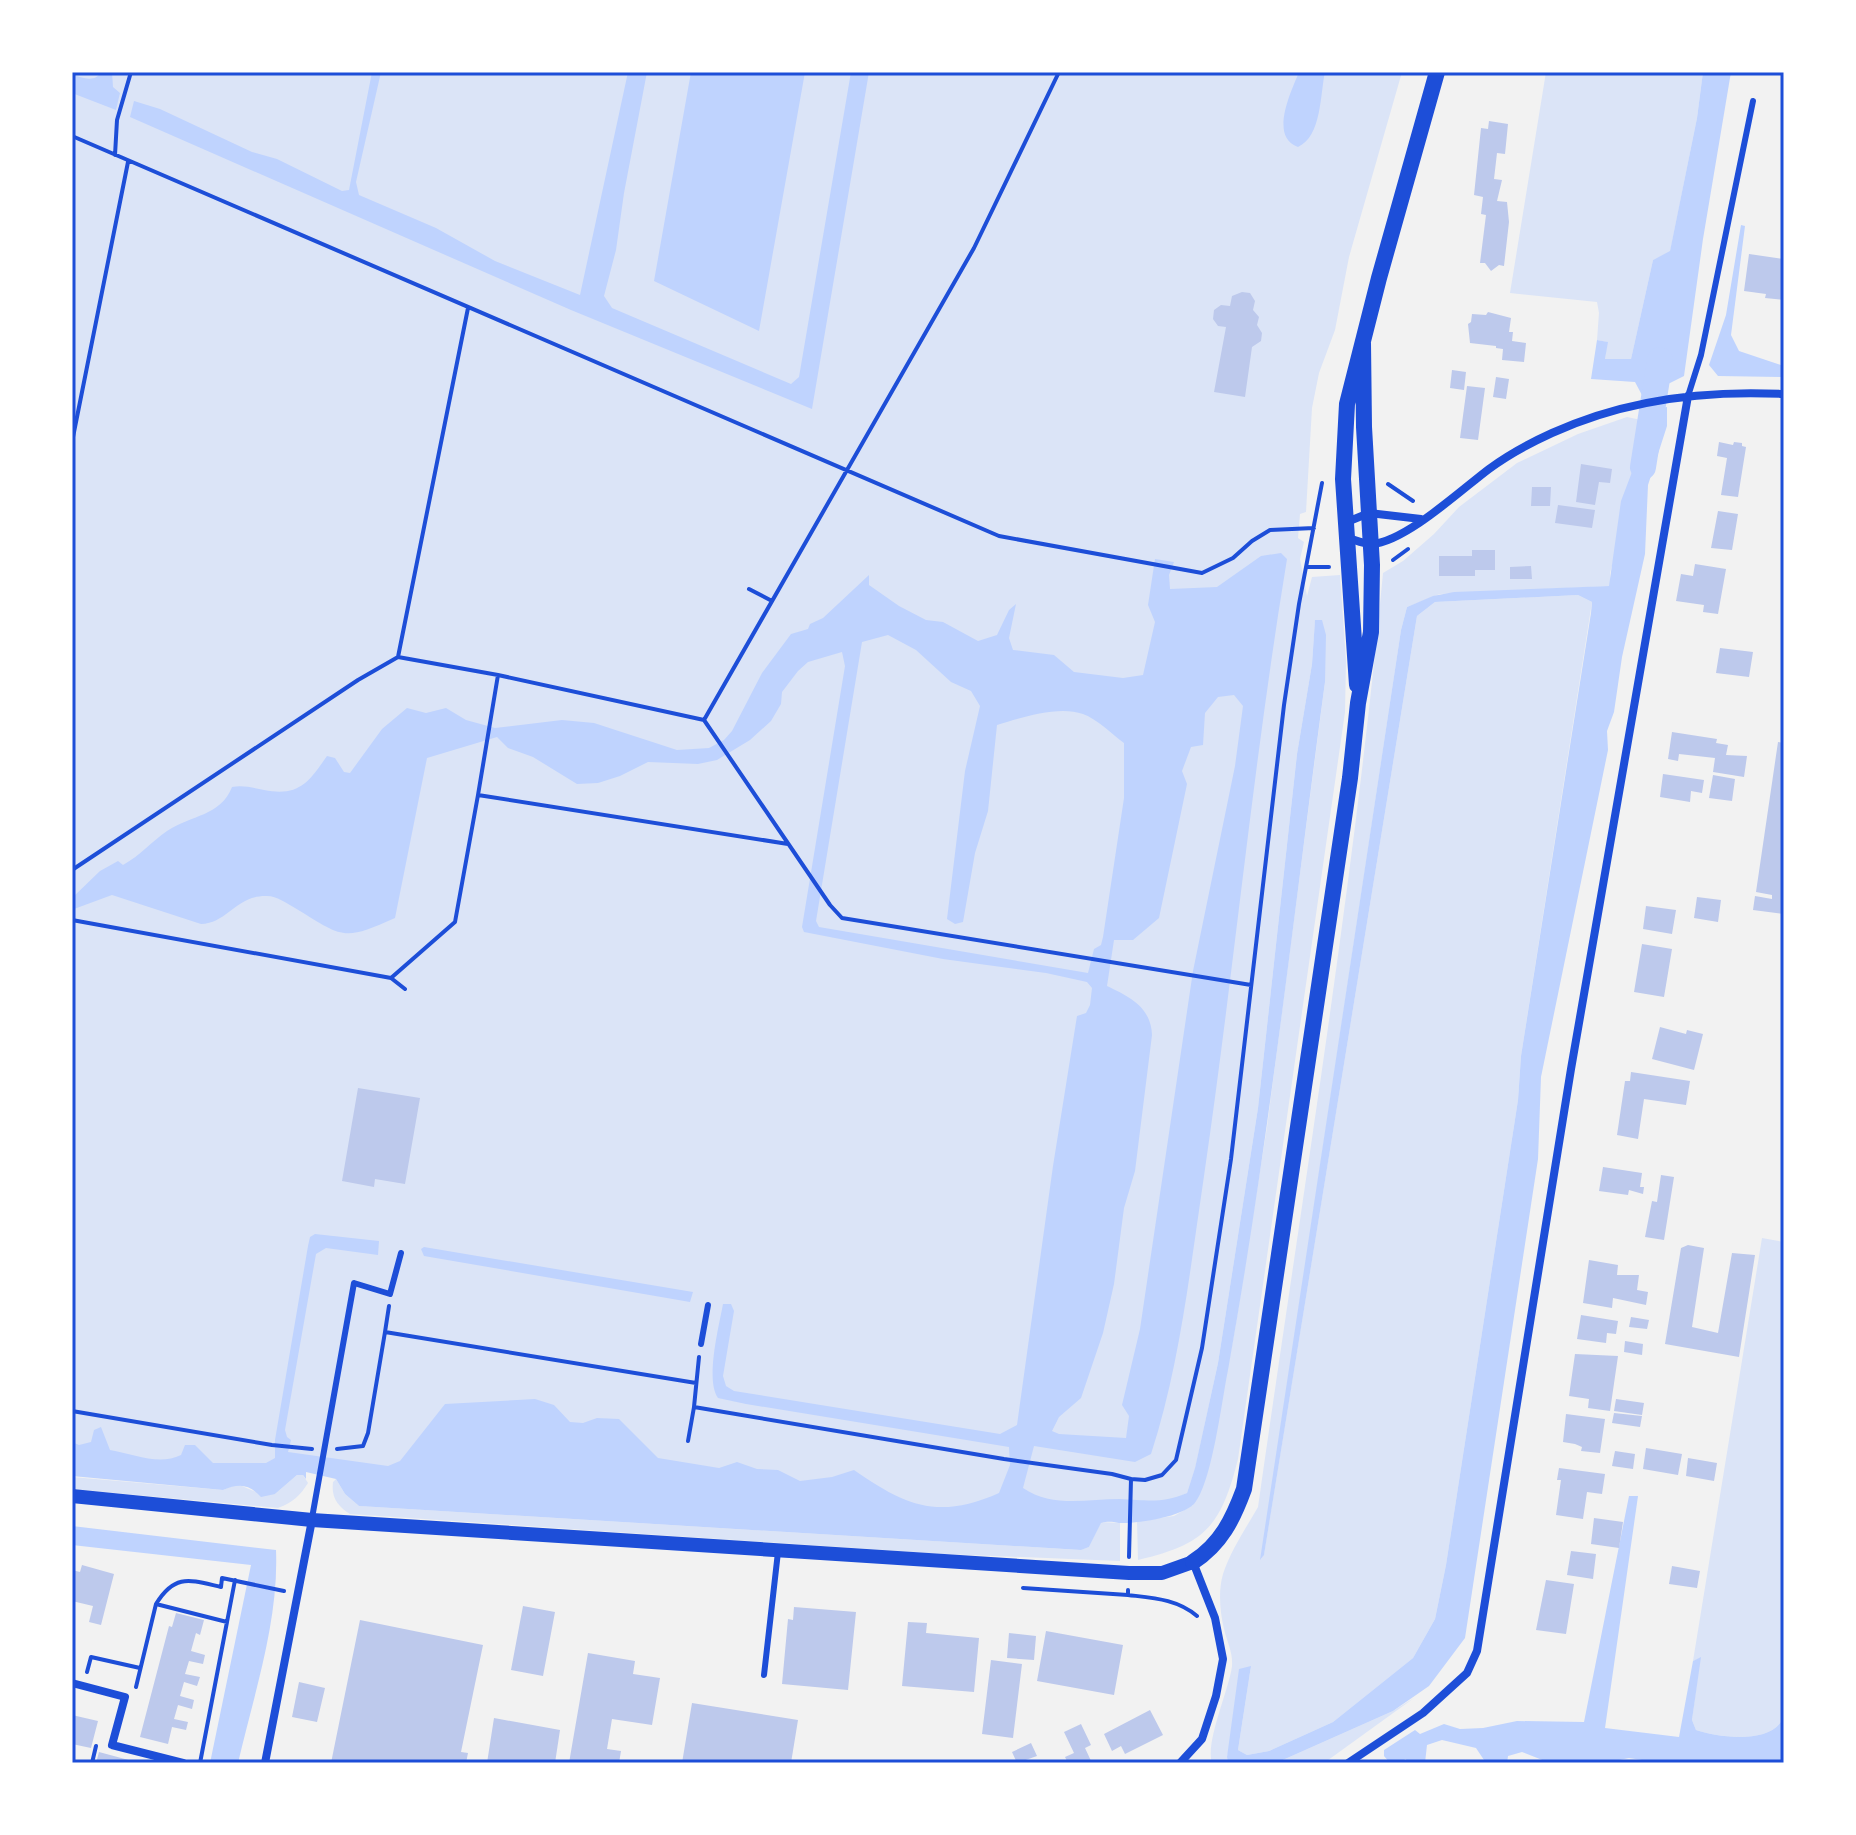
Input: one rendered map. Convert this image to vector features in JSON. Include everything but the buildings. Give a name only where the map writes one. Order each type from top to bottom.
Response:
[{"type":"main road","points":[[1358,703],[1343,451],[1347,404],[1437,72]]},
{"type":"main road","points":[[1193,1562],[1218,1542],[1234,1518],[1244,1489],[1348,793],[1358,703],[1371,632],[1371,544],[1363,343]]},
{"type":"street","points":[[1421,519],[1369,513],[1347,530],[1371,544],[1399,535],[1522,448],[1595,417],[1671,396],[1784,394]]},
{"type":"street","points":[[1348,1763],[1423,1713],[1467,1673],[1477,1651],[1571,1069],[1688,396]]},
{"type":"street","points":[[72,1496],[312,1520],[1129,1573],[1162,1573],[1193,1562],[1215,1618],[1223,1659],[1216,1696],[1202,1739],[1183,1762]]},
{"type":"street","points":[[265,1763],[312,1520]]},
{"type":"street","points":[[72,1683],[125,1697],[112,1745],[183,1763]]},
{"type":"lane","points":[[1688,396],[1701,355],[1753,101]]},
{"type":"lane","points":[[312,1520],[354,1283],[390,1294],[401,1253]]},
{"type":"lane","points":[[701,1344],[708,1305]]},
{"type":"lane","points":[[764,1675],[778,1551]]},
{"type":"path","points":[[115,155],[117,120],[131,72]]},
{"type":"path","points":[[704,720],[974,248],[1059,72]]},
{"type":"path","points":[[72,136],[999,536],[1202,573],[1233,558],[1270,530],[1314,528]]},
{"type":"path","points":[[72,442],[128,161]]},
{"type":"path","points":[[398,657],[468,308]]},
{"type":"path","points":[[694,1407],[1131,1479],[1145,1480],[1162,1475],[1176,1460],[1202,1348],[1231,1159],[1284,705],[1323,478]]},
{"type":"path","points":[[749,589],[772,601]]},
{"type":"path","points":[[72,870],[358,680],[398,657],[498,675],[704,720],[830,905],[842,918],[1251,985]]},
{"type":"path","points":[[391,978],[455,922],[498,675]]},
{"type":"path","points":[[478,795],[788,844]]},
{"type":"path","points":[[72,920],[391,978],[405,989]]},
{"type":"path","points":[[72,1411],[325,1452],[363,1446],[368,1433],[390,1294]]},
{"type":"path","points":[[385,1332],[696,1383]]},
{"type":"path","points":[[688,1441],[701,1344]]},
{"type":"path","points":[[1129,1524],[1131,1479]]},
{"type":"path","points":[[125,1697],[135,1688],[156,1604],[177,1581],[189,1580],[221,1587],[222,1578],[278,1590]]},
{"type":"path","points":[[200,1763],[235,1580]]},
{"type":"path","points":[[156,1604],[227,1622]]},
{"type":"path","points":[[84,1686],[91,1657],[140,1668]]},
{"type":"shaded area","points":[[72,72],[1402,72],[1349,257],[1335,330],[1319,373],[1312,408],[1306,512],[1300,514],[1298,538],[1304,542],[1300,559],[1307,596],[1312,577],[1340,575],[1346,661],[1345,712],[1238,1459],[1217,1516],[1195,1539],[1138,1560],[1137,1521],[1174,1516],[1193,1505],[1221,1403],[1235,1329],[1267,1127],[1325,682],[1315,621],[1312,664],[1297,754],[1258,1108],[1218,1363],[1187,1493],[1172,1500],[1166,1509],[1055,1520],[72,1456]]},
{"type":"shaded area","points":[[1546,72],[1703,72],[1670,252],[1653,260],[1631,359],[1605,359],[1607,342],[1597,340],[1597,302],[1510,293]]},
{"type":"shaded area","points":[[1627,417],[1651,422],[1610,573],[1610,586],[1440,594],[1407,607],[1401,630],[1261,1559],[1417,616],[1435,602],[1578,595],[1592,602],[1521,1056],[1518,1100],[1435,1619],[1413,1658],[1333,1722],[1269,1751],[1247,1755],[1238,1750],[1251,1666],[1228,1763],[1212,1763],[1214,1729],[1232,1666],[1221,1616],[1221,1581],[1230,1556],[1258,1507],[1342,924],[1383,573],[1403,561],[1459,507],[1517,463],[1578,434]]},
{"type":"shaded area","points":[[1762,1238],[1784,1242],[1784,1715],[1779,1725],[1770,1731],[1732,1737],[1696,1730],[1692,1720],[1700,1658],[1693,1661]]},
{"type":"shaded area","points":[[297,1475],[303,1475],[308,1483],[295,1498],[278,1508],[72,1489],[72,1477],[223,1490],[237,1484],[256,1492],[275,1494]]},
{"type":"shaded area","points":[[336,1479],[345,1494],[359,1506],[1080,1550],[1089,1547],[1101,1522],[1120,1523],[1120,1561],[944,1554],[350,1514],[334,1497],[333,1482]]},
{"type":"shaded area","points":[[1414,1698],[1324,1763],[1276,1763],[1393,1711]]},
{"type":"water","points":[[101,72],[112,72],[113,87],[120,93],[116,110],[72,93],[72,74],[92,79]]},
{"type":"water","points":[[372,72],[381,72],[356,182],[359,195],[436,228],[495,261],[580,295],[628,72],[647,72],[616,250],[604,296],[612,308],[791,384],[799,377],[851,72],[869,72],[812,409],[571,310],[130,117],[134,101],[160,109],[252,152],[277,159],[342,191],[349,190]]},
{"type":"water","points":[[691,72],[805,72],[759,331],[654,281]]},
{"type":"water","points":[[1299,72],[1325,72],[1316,124],[1306,142],[1298,147],[1289,142],[1283,124]]},
{"type":"water","points":[[1703,72],[1731,72],[1684,376],[1666,385],[1664,392],[1643,397],[1635,382],[1591,379],[1597,340],[1608,342],[1605,359],[1631,359],[1653,260],[1670,251],[1697,118]]},
{"type":"water","points":[[1741,225],[1745,226],[1731,335],[1739,351],[1784,366],[1784,377],[1718,376],[1709,365],[1726,315]]},
{"type":"water","points":[[1667,407],[1667,426],[1648,485],[1645,554],[1622,657],[1614,712],[1607,731],[1608,750],[1541,1077],[1538,1159],[1465,1638],[1429,1686],[1393,1711],[1276,1763],[1228,1763],[1239,1669],[1251,1666],[1238,1750],[1247,1755],[1269,1751],[1333,1722],[1413,1658],[1435,1619],[1446,1565],[1518,1100],[1521,1056],[1591,613],[1592,602],[1578,595],[1435,602],[1417,616],[1264,1555],[1260,1560],[1401,630],[1407,607],[1433,596],[1454,592],[1609,586],[1621,501],[1651,422],[1645,411]]},
{"type":"water","points":[[1281,553],[1287,559],[1264,713],[1215,1099],[1170,1386],[1151,1454],[1135,1462],[1034,1446],[1023,1488],[1046,1498],[1070,1501],[1161,1500],[1187,1493],[1218,1363],[1258,1108],[1297,754],[1312,664],[1315,620],[1322,620],[1326,635],[1325,682],[1256,1199],[1216,1440],[1200,1494],[1188,1509],[1158,1519],[1101,1523],[1089,1547],[1081,1550],[359,1506],[345,1494],[336,1479],[306,1472],[306,1479],[303,1475],[297,1475],[275,1494],[261,1497],[244,1486],[223,1490],[72,1476],[72,1442],[79,1445],[91,1442],[94,1430],[101,1427],[110,1450],[146,1458],[173,1458],[181,1455],[185,1445],[195,1445],[213,1463],[266,1463],[275,1458],[275,1440],[308,1246],[310,1237],[315,1234],[379,1241],[378,1255],[326,1248],[316,1254],[285,1430],[291,1440],[288,1452],[388,1466],[400,1461],[445,1404],[535,1399],[554,1405],[570,1422],[619,1419],[658,1458],[719,1468],[737,1462],[757,1469],[778,1470],[800,1481],[832,1477],[854,1470],[890,1493],[923,1505],[940,1507],[958,1506],[999,1493],[1010,1465],[1009,1447],[746,1404],[718,1398],[714,1390],[714,1352],[723,1304],[731,1304],[734,1311],[723,1376],[726,1386],[734,1391],[1000,1434],[1017,1425],[1077,1016],[1086,1013],[1090,1005],[1092,988],[1087,982],[1046,973],[943,959],[804,932],[802,927],[845,666],[842,652],[808,662],[782,692],[781,704],[771,721],[750,740],[717,760],[698,764],[648,762],[598,783],[577,784],[533,757],[508,748],[497,737],[427,758],[395,918],[364,931],[343,933],[334,930],[271,896],[247,900],[218,919],[201,924],[112,895],[74,909],[72,898],[100,871],[118,861],[123,865],[167,831],[221,804],[232,787],[276,792],[295,789],[308,780],[327,756],[335,758],[344,772],[350,773],[382,729],[407,708],[426,713],[446,708],[466,720],[495,728],[562,720],[594,723],[677,750],[709,748],[724,740],[732,731],[762,673],[791,634],[808,629],[810,624],[823,618],[869,575],[869,585],[899,606],[926,620],[943,622],[978,641],[997,635],[1009,610],[1016,604],[1009,638],[1013,650],[1054,655],[1074,672],[1123,678],[1143,675],[1155,622],[1148,605],[1155,559],[1174,562],[1169,575],[1170,589],[1217,587],[1261,556]],"holes":[[[888,635],[916,650],[951,682],[971,691],[980,706],[965,771],[947,919],[955,924],[963,922],[975,853],[988,811],[997,725],[1040,714],[1073,712],[1094,719],[1124,743],[1124,798],[1103,937],[1101,945],[1094,949],[1088,973],[819,927],[816,921],[862,642]],[[1234,695],[1243,706],[1235,766],[1193,971],[1140,1329],[1122,1405],[1129,1416],[1126,1438],[1059,1434],[1052,1431],[1059,1417],[1081,1398],[1103,1333],[1114,1284],[1124,1208],[1135,1171],[1152,1035],[1148,1017],[1138,1004],[1107,986],[1114,940],[1133,940],[1159,918],[1187,784],[1182,771],[1191,747],[1203,745],[1205,713],[1218,697]]]},
{"type":"water","points":[[424,1247],[693,1292],[690,1302],[424,1256],[421,1249]]},
{"type":"water","points":[[1629,1496],[1638,1496],[1605,1728],[1679,1737],[1693,1661],[1701,1657],[1692,1720],[1696,1730],[1732,1737],[1759,1735],[1779,1725],[1784,1715],[1784,1763],[1662,1763],[1629,1758],[1604,1763],[1569,1763],[1564,1760],[1550,1763],[1522,1752],[1508,1756],[1507,1763],[1486,1763],[1476,1748],[1442,1740],[1427,1745],[1425,1763],[1407,1763],[1406,1759],[1390,1763],[1384,1756],[1384,1750],[1415,1730],[1420,1734],[1444,1724],[1460,1729],[1517,1721],[1584,1722]]},
{"type":"water","points":[[72,1526],[276,1550],[270,1630],[238,1763],[210,1763],[251,1565],[72,1545]]},
{"type":"waterway","points":[[1643,467],[1660,360]]}]
